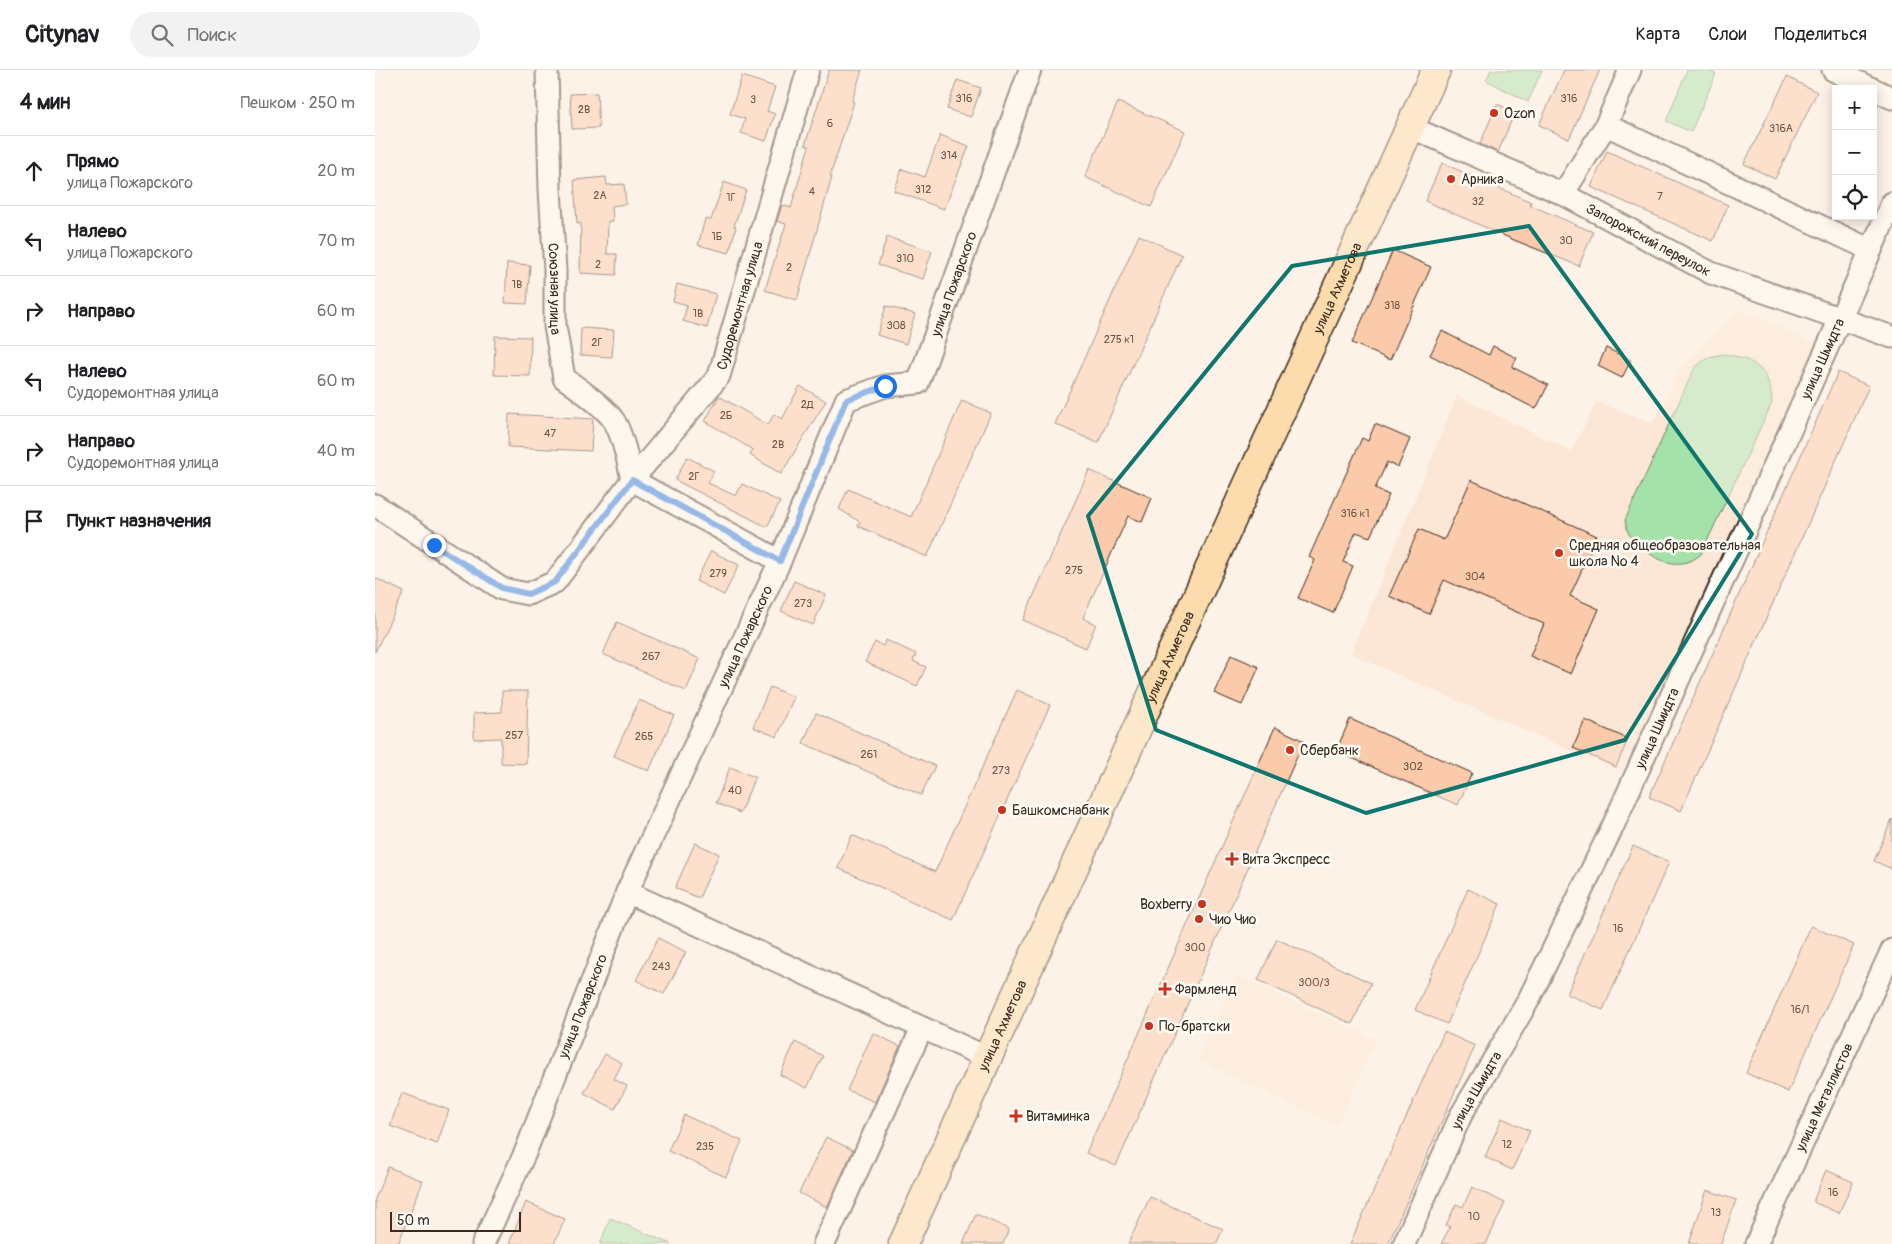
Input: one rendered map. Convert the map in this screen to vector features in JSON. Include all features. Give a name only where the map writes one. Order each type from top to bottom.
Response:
[{"type":"main road","name":"улица Ахметова","points":[[903,1244],[1410,127],[1429,72]]},
{"type":"street","name":"Союзная улица","points":[[547,70],[550,189],[555,270],[555,326],[564,378],[593,400],[615,421],[632,480]]},
{"type":"street","name":"Судоремонтная улица","points":[[375,506],[471,570],[502,588],[528,594],[555,582],[632,480],[719,376],[808,70]]},
{"type":"street","name":"улица Пожарского","points":[[483,1244],[525,1153],[627,892],[780,561],[846,400],[885,386],[918,383],[1030,70]]},
{"type":"street","points":[[1563,194],[1606,125],[1630,70]]},
{"type":"street","points":[[1833,70],[1865,85]]},
{"type":"street","points":[[1877,91],[1892,98]]},
{"type":"street","points":[[1606,125],[1871,250]]},
{"type":"street","name":"Запорожский переулок","points":[[1410,127],[1563,194],[1711,273],[1892,337]]},
{"type":"street","name":"улица Шмидта","points":[[1404,1244],[1461,1115],[1528,1001],[1613,826],[1892,203]]},
{"type":"street","points":[[632,480],[780,561]]},
{"type":"street","points":[[627,892],[988,1058]]},
{"type":"street","name":"улица Металлистов","points":[[1756,1244],[1884,988],[1892,950]]},
{"type":"street","points":[[824,1244],[922,1028]]},
{"type":"highlighted area","points":[[1529,226],[1752,534],[1625,740],[1366,813],[1156,730],[1088,516],[1292,266]]},
{"type":"shaded area","name":"Средняя общеобразовательная школа № 4","points":[[1739,309],[1817,344],[1627,775],[1351,654],[1457,396],[1571,451],[1597,402],[1653,423],[1679,368]]},
{"type":"shaded area","points":[[1236,975],[1377,1040],[1337,1126],[1197,1060]]},
{"type":"green space","points":[[1491,70],[1542,70],[1528,102],[1486,80]]},
{"type":"green space","points":[[1687,70],[1708,70],[1716,74],[1691,132],[1666,121]]},
{"type":"green space","points":[[1724,354],[1753,363],[1765,374],[1771,391],[1772,403],[1701,554],[1693,560],[1684,563],[1667,562],[1650,554],[1635,541],[1627,529],[1625,520],[1695,367],[1709,357]]},
{"type":"green space","points":[[610,1218],[671,1244],[600,1244]]},
{"type":"building","points":[[829,70],[862,70],[852,101],[854,102],[830,176],[832,177],[797,300],[765,290],[786,224],[777,221],[782,205],[791,208],[809,146],[805,145]]},
{"type":"building","points":[[1564,70],[1600,70],[1569,139],[1539,125]]},
{"type":"building","points":[[742,76],[775,87],[767,111],[775,114],[766,141],[741,133],[745,119],[730,114]]},
{"type":"building","points":[[1787,77],[1817,92],[1775,179],[1744,164]]},
{"type":"building","points":[[957,80],[981,88],[971,117],[947,109]]},
{"type":"building","points":[[597,93],[599,128],[572,129],[570,94]]},
{"type":"building","points":[[1118,102],[1185,131],[1151,207],[1085,177]]},
{"type":"building","points":[[1497,104],[1515,112],[1498,152],[1480,144]]},
{"type":"building","points":[[940,135],[969,146],[944,209],[894,191],[902,169],[925,177]]},
{"type":"building","points":[[1607,151],[1728,205],[1713,241],[1591,187]]},
{"type":"building","points":[[1442,163],[1531,202],[1530,205],[1593,232],[1579,266],[1425,201]]},
{"type":"building","points":[[606,177],[607,185],[624,184],[626,204],[612,206],[613,221],[608,221],[607,254],[617,254],[616,275],[580,273],[581,223],[577,224],[574,180]]},
{"type":"building","points":[[724,182],[746,190],[734,226],[736,227],[729,253],[698,245],[705,219],[711,220]]},
{"type":"building","points":[[1139,235],[1182,255],[1098,443],[1055,424]]},
{"type":"building","points":[[887,237],[932,251],[923,279],[878,265]]},
{"type":"building","points":[[1393,250],[1431,267],[1390,360],[1352,343]]},
{"type":"building","points":[[507,263],[530,265],[527,304],[505,303]]},
{"type":"building","points":[[677,284],[716,294],[707,328],[683,321],[687,305],[673,301]]},
{"type":"building","points":[[886,306],[915,314],[906,344],[877,335]]},
{"type":"building","points":[[581,328],[614,330],[612,357],[580,355]]},
{"type":"building","points":[[1442,331],[1489,355],[1493,346],[1517,358],[1512,367],[1548,385],[1536,409],[1430,355]]},
{"type":"building","points":[[495,336],[531,337],[530,376],[494,375]]},
{"type":"building","points":[[1606,348],[1631,360],[1622,378],[1598,366]]},
{"type":"building","points":[[1838,372],[1869,386],[1681,811],[1649,797]]},
{"type":"building","points":[[800,386],[826,401],[781,474],[750,455],[753,450],[705,421],[719,396],[768,425],[774,414],[782,419]]},
{"type":"building","points":[[962,400],[991,413],[927,557],[858,526],[860,522],[839,509],[848,489],[911,517]]},
{"type":"building","points":[[509,414],[593,419],[591,451],[508,447]]},
{"type":"building","points":[[1375,424],[1410,439],[1398,467],[1387,462],[1375,489],[1389,495],[1370,537],[1356,532],[1343,562],[1353,566],[1333,613],[1298,598],[1315,560],[1309,557],[1362,438],[1368,441]]},
{"type":"building","points":[[687,457],[714,471],[708,483],[736,496],[742,484],[780,502],[767,527],[675,480]]},
{"type":"building","points":[[1089,470],[1152,498],[1142,522],[1128,516],[1083,618],[1096,624],[1086,648],[1023,620]]},
{"type":"building","points":[[1471,480],[1597,536],[1570,596],[1599,609],[1571,674],[1530,656],[1544,624],[1444,580],[1429,614],[1389,596],[1419,529],[1444,540]]},
{"type":"building","points":[[711,551],[739,565],[724,595],[696,581]]},
{"type":"building","points":[[375,578],[404,592],[375,652]]},
{"type":"building","points":[[794,581],[826,595],[813,625],[781,611]]},
{"type":"building","points":[[617,622],[700,659],[686,691],[603,654]]},
{"type":"building","points":[[886,640],[916,654],[913,661],[926,667],[917,686],[865,662],[875,642],[883,646]]},
{"type":"building","points":[[1231,655],[1259,667],[1242,705],[1214,693]]},
{"type":"building","points":[[770,687],[794,697],[777,737],[753,727]]},
{"type":"building","points":[[1017,690],[1050,705],[953,920],[838,868],[852,835],[935,872]]},
{"type":"building","points":[[502,691],[528,691],[526,764],[501,763],[501,738],[474,739],[474,713],[502,712]]},
{"type":"building","points":[[639,700],[674,715],[649,771],[614,756]]},
{"type":"building","points":[[816,713],[935,766],[921,795],[803,743]]},
{"type":"building","points":[[1350,719],[1472,773],[1458,805],[1336,751]]},
{"type":"building","points":[[1585,720],[1628,739],[1616,767],[1573,748]]},
{"type":"building","points":[[1275,727],[1304,741],[1116,1166],[1086,1153]]},
{"type":"building","points":[[730,767],[755,777],[740,813],[716,803]]},
{"type":"building","points":[[1892,819],[1892,869],[1874,861]]},
{"type":"building","points":[[695,843],[719,854],[699,898],[675,888]]},
{"type":"building","points":[[1633,846],[1669,862],[1603,1010],[1567,994]]},
{"type":"building","points":[[1468,889],[1500,904],[1447,1024],[1415,1010]]},
{"type":"building","points":[[1811,926],[1854,945],[1788,1092],[1746,1073]]},
{"type":"building","points":[[658,938],[686,952],[664,994],[636,980]]},
{"type":"building","points":[[1277,939],[1371,983],[1352,1024],[1258,980]]},
{"type":"building","points":[[1444,1032],[1475,1046],[1388,1244],[1350,1244]]},
{"type":"building","points":[[873,1033],[900,1046],[875,1102],[847,1090]]},
{"type":"building","points":[[795,1042],[823,1056],[807,1088],[780,1075]]},
{"type":"building","points":[[605,1054],[622,1063],[614,1079],[627,1086],[615,1109],[584,1093]]},
{"type":"building","points":[[402,1093],[449,1110],[437,1144],[390,1126]]},
{"type":"building","points":[[684,1115],[742,1141],[726,1177],[668,1151]]},
{"type":"building","points":[[1502,1118],[1530,1131],[1512,1170],[1485,1157]]},
{"type":"building","points":[[826,1137],[853,1150],[827,1207],[799,1193]]},
{"type":"building","points":[[388,1167],[423,1181],[398,1244],[375,1244],[375,1199]]},
{"type":"building","points":[[1826,1170],[1853,1182],[1839,1213],[1813,1202]]},
{"type":"building","points":[[1472,1187],[1505,1203],[1486,1244],[1441,1244],[1450,1227],[1446,1225],[1456,1204],[1463,1207]]},
{"type":"building","points":[[1707,1190],[1736,1200],[1721,1244],[1689,1244]]},
{"type":"building","points":[[1150,1197],[1223,1229],[1216,1244],[1128,1244]]},
{"type":"building","points":[[526,1202],[565,1219],[554,1244],[509,1244]]},
{"type":"building","points":[[976,1214],[1009,1229],[1003,1244],[963,1244]]},
{"type":"place","name":"Ozon","points":[[1494,113]]},
{"type":"place","name":"Арника","points":[[1451,179]]},
{"type":"place","name":"Средняя общеобразовательная школа № 4","points":[[1559,553]]},
{"type":"place","name":"Сбербанк","points":[[1290,750]]},
{"type":"place","name":"Башкомснабанк","points":[[1002,810]]},
{"type":"place","name":"Вита Экспресс","points":[[1232,859]]},
{"type":"place","name":"Boxberry","points":[[1202,904]]},
{"type":"place","name":"Чио Чио","points":[[1199,919]]},
{"type":"place","name":"Фармленд","points":[[1165,989]]},
{"type":"place","name":"По-братски","points":[[1149,1026]]},
{"type":"place","name":"Витаминка","points":[[1016,1116]]},
{"type":"route","points":[[434,545],[502,588],[528,594],[555,582],[632,480],[780,561],[846,400],[885,386]]}]
